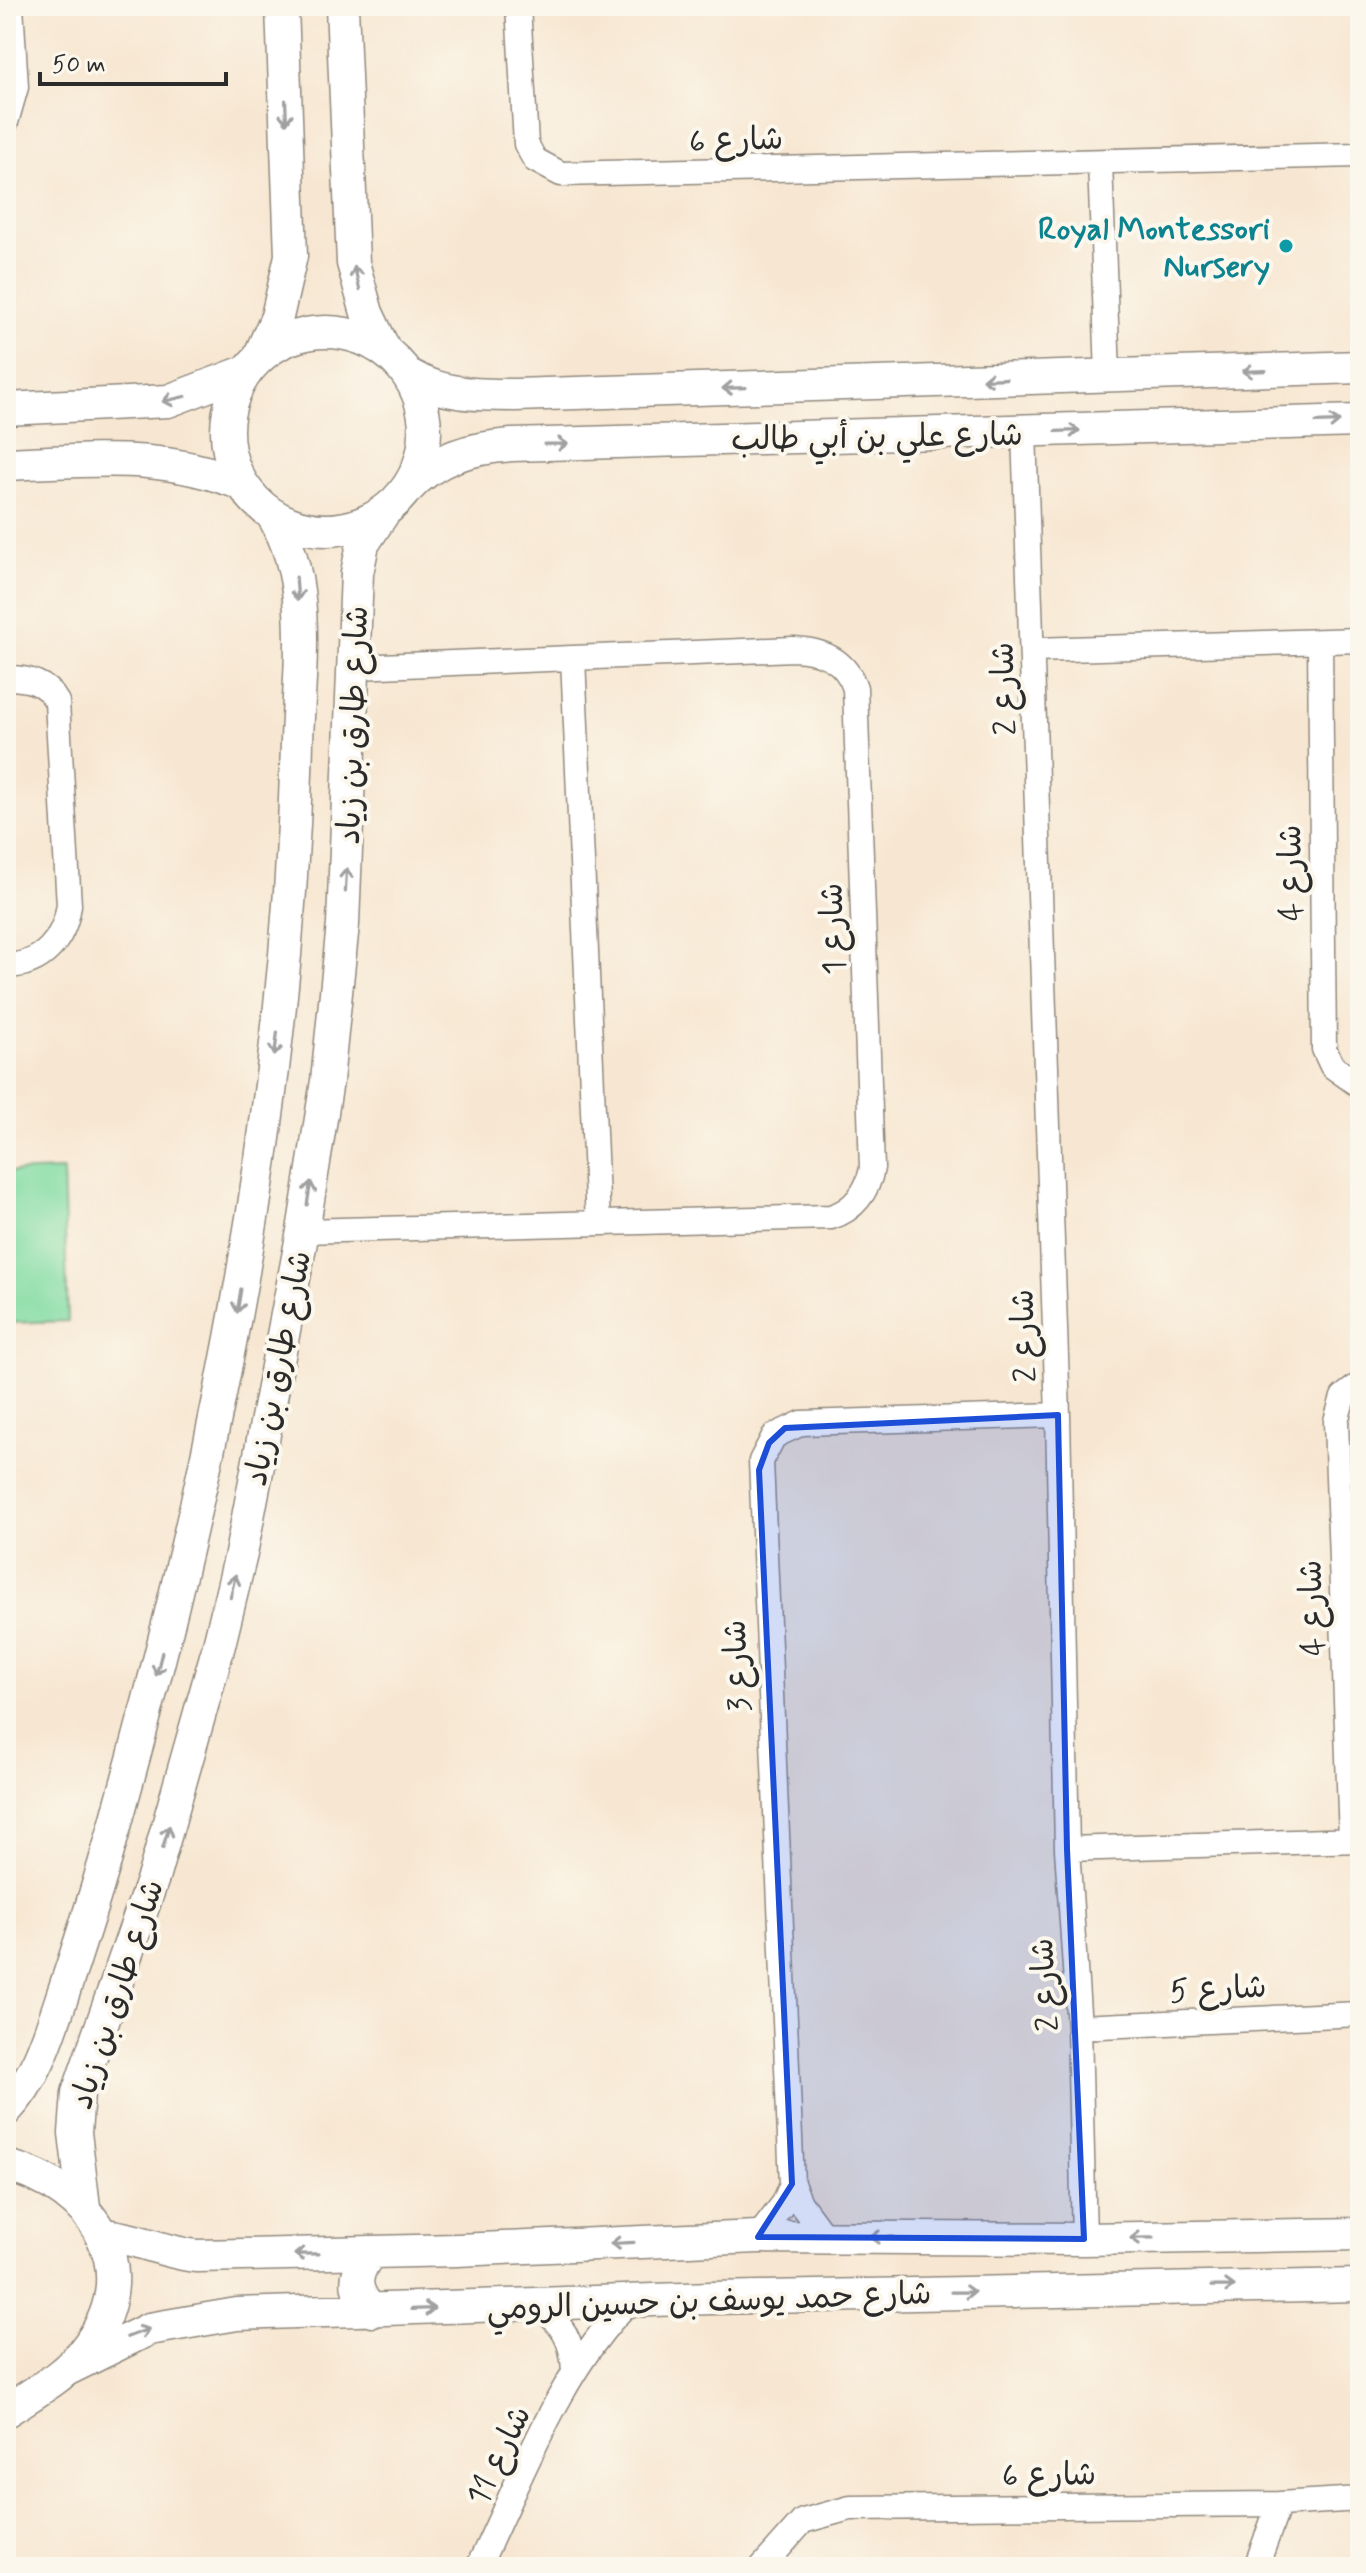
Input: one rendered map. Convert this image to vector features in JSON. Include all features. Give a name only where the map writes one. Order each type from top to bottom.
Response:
[{"type":"main road","points":[[6,409],[168,401],[253,365],[287,340],[320,332],[354,335],[385,351],[409,375],[417,390],[425,424],[422,458],[407,489],[384,512],[354,526],[321,530],[288,523],[273,516],[242,484],[230,456],[227,427],[233,397],[253,365],[277,317],[291,256],[288,9]]},
{"type":"main road","points":[[337,9],[353,263],[364,305],[385,351]]},
{"type":"main road","name":"شارع علي بن أبي طالب","points":[[409,375],[427,386],[461,394],[515,395],[1360,367]]},
{"type":"main road","points":[[512,445],[502,425],[502,414],[515,395]]},
{"type":"main road","points":[[52,462],[68,453],[74,436],[69,419],[55,408]]},
{"type":"main road","name":"شارع علي بن أبي طالب","points":[[407,489],[435,464],[448,458],[477,449],[512,445],[1360,421]]},
{"type":"main road","points":[[6,464],[162,460],[209,471],[242,484]]},
{"type":"main road","name":"شارع طارق بن زياد","points":[[84,2207],[75,2133],[78,2093],[154,1875],[218,1649],[241,1554],[303,1231],[336,1009],[343,924],[360,553],[367,535],[384,512]]},
{"type":"main road","name":"شارع طارق بن زياد","points":[[6,2110],[24,2088],[44,2048],[107,1855],[150,1699],[235,1328],[264,1143],[281,1003],[296,783],[298,591],[290,549],[273,516]]},
{"type":"main road","points":[[289,917],[295,937],[315,946],[335,938],[343,924]]},
{"type":"main road","points":[[281,1003],[290,987],[308,981],[325,987],[336,1009]]},
{"type":"main road","points":[[6,2166],[35,2175],[84,2207],[103,2235],[111,2273],[106,2314],[95,2336],[68,2369],[6,2411]]},
{"type":"main road","name":"شارع حمد يوسف بن حسين الرومي","points":[[103,2235],[120,2236],[173,2254],[197,2256],[758,2237],[1084,2239],[1360,2234]]},
{"type":"main road","points":[[371,2252],[358,2269],[355,2284],[360,2298],[372,2311]]},
{"type":"main road","name":"شارع حمد يوسف بن حسين الرومي","points":[[68,2369],[129,2336],[191,2320],[237,2314],[1360,2285]]},
{"type":"street","points":[[6,122],[16,87],[11,6]]},
{"type":"street","name":"شارع 6","points":[[518,6],[526,144],[535,160],[561,174],[1360,155]]},
{"type":"street","points":[[1100,162],[1108,375]]},
{"type":"street","name":"شارع 2","points":[[1024,432],[1034,650],[1058,1415],[1067,1849],[1079,2027],[1084,2239]]},
{"type":"street","points":[[1034,650],[1360,640]]},
{"type":"street","name":"شارع 4","points":[[1320,643],[1324,1049],[1332,1066],[1360,1086]]},
{"type":"street","name":"شارع 1","points":[[303,1231],[831,1217],[847,1211],[865,1188],[872,1168],[855,688],[846,668],[836,660],[805,649],[356,667]]},
{"type":"street","points":[[573,658],[598,1223]]},
{"type":"street","points":[[6,678],[25,678],[44,686],[57,702],[69,905],[63,929],[46,953],[26,964],[6,966]]},
{"type":"street","name":"شارع 4","points":[[1067,1849],[1356,1840],[1336,1421],[1343,1397],[1360,1384]]},
{"type":"street","name":"شارع 3","points":[[825,2237],[800,2203],[792,2184],[761,1461],[774,1436],[802,1423],[1058,1415]]},
{"type":"street","name":"شارع 5","points":[[1079,2027],[1360,2014]]},
{"type":"street","points":[[758,2237],[784,2203],[792,2184]]},
{"type":"street","name":"شارع 11","points":[[478,2567],[574,2372],[606,2324],[629,2302]]},
{"type":"street","points":[[537,2306],[554,2317],[566,2333],[573,2352],[574,2372]]},
{"type":"street","name":"شارع 6","points":[[762,2567],[803,2521],[850,2508],[1279,2504],[1360,2499]]},
{"type":"street","points":[[1256,2567],[1279,2504]]},
{"type":"highlighted area","points":[[1058,1415],[1067,1849],[1084,2239],[758,2237],[792,2184],[759,1470],[769,1443],[785,1428]]},
{"type":"green space","points":[[63,1170],[68,1321],[6,1323],[6,1172]]},
{"type":"place","name":"Royal Montessori Nursery","points":[[1286,246]]}]
